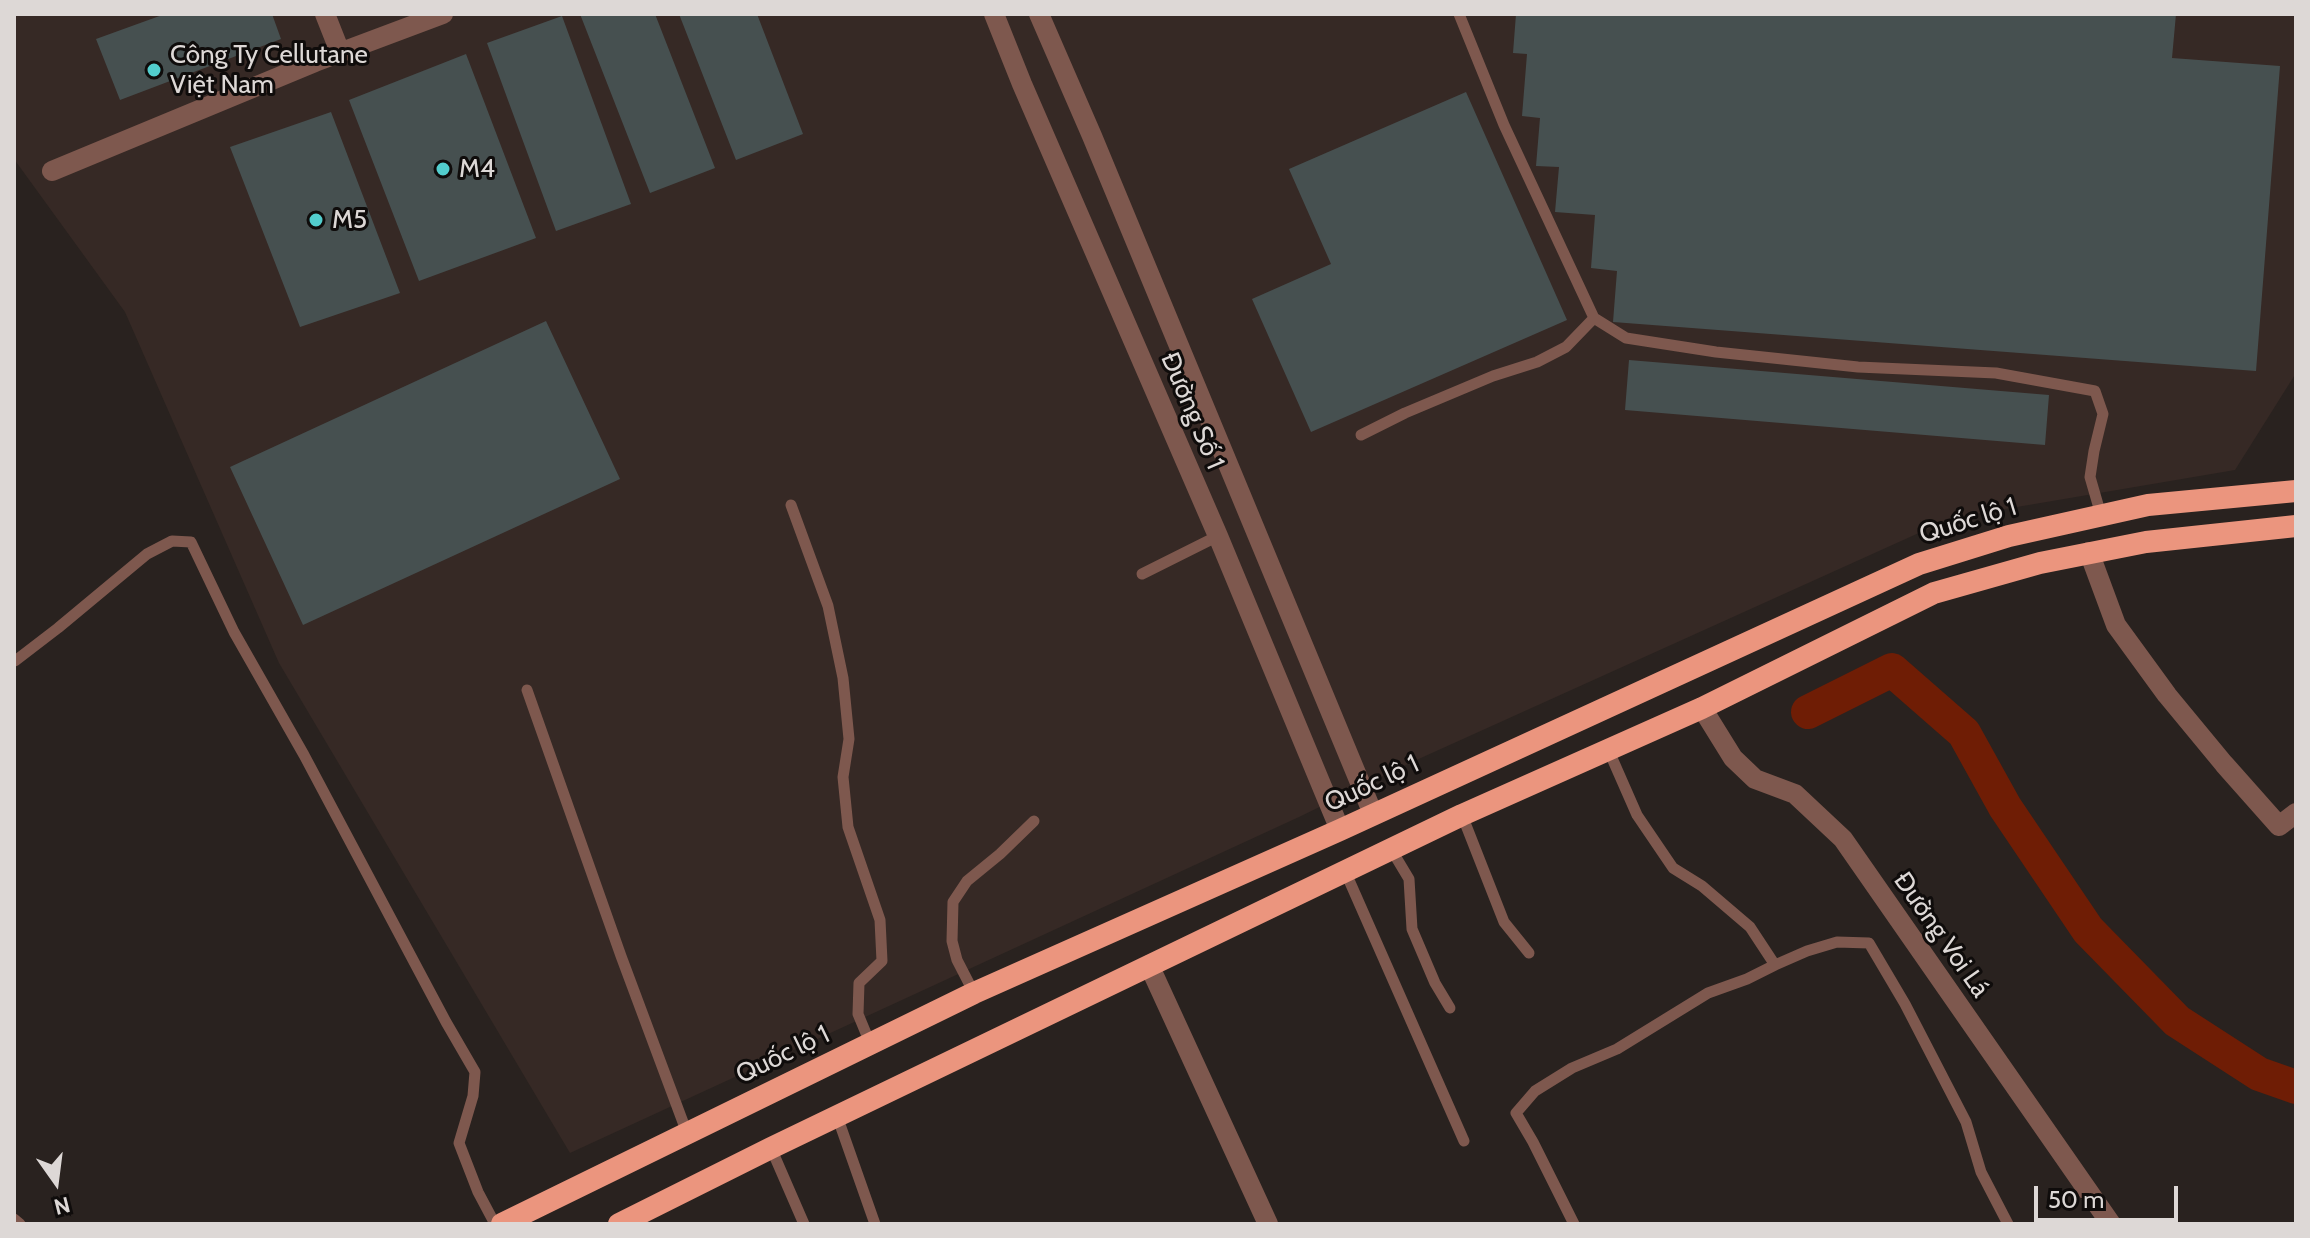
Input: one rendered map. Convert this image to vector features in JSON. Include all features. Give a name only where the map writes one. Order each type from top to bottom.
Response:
[{"type":"highway","name":"Quốc lộ 1","points":[[502,1224],[974,993],[1340,830],[1919,564],[2009,536],[2148,505],[2296,491]]},
{"type":"highway","points":[[619,1224],[1149,965],[1462,815],[1702,708],[1934,593],[2089,552],[2146,542],[2296,526]]},
{"type":"highway","points":[[1373,814],[1391,849]]},
{"type":"highway","points":[[1340,830],[1352,868]]},
{"type":"street","points":[[325,14],[340,52]]},
{"type":"street","points":[[52,171],[340,52],[443,14]]},
{"type":"street","name":"Đường Số 1","points":[[994,14],[1218,536],[1340,830]]},
{"type":"street","name":"Đường Số 1","points":[[1039,14],[1373,814]]},
{"type":"street","points":[[2089,552],[2116,625],[2167,695],[2279,826],[2296,813]]},
{"type":"street","name":"Đường Voi Lá","points":[[1702,708],[1733,758],[1755,779],[1795,794],[1843,839],[2111,1224]]},
{"type":"street","points":[[1149,965],[1268,1224]]},
{"type":"lane","points":[[1459,14],[1504,125],[1594,318],[1626,338],[1716,352],[1858,367],[1996,373],[2095,391],[2103,414],[2090,477],[2101,515]]},
{"type":"lane","points":[[1361,435],[1434,400],[1537,362],[1566,347],[1594,318]]},
{"type":"lane","points":[[791,505],[828,606],[843,678],[849,739],[843,777],[848,827],[880,920],[882,961],[859,983],[858,1014],[870,1043]]},
{"type":"lane","points":[[1142,574],[1218,536]]},
{"type":"lane","points":[[15,661],[147,554],[172,541],[191,542],[234,632],[475,1072],[473,1096],[459,1143],[478,1192],[495,1224]]},
{"type":"lane","points":[[527,690],[687,1133]]},
{"type":"lane","points":[[1608,749],[1637,815],[1673,868],[1702,886],[1750,927],[1775,965]]},
{"type":"lane","points":[[1462,815],[1504,922],[1529,953]]},
{"type":"lane","points":[[974,993],[957,960],[952,941],[953,902],[967,881],[1034,821]]},
{"type":"lane","points":[[1391,849],[1409,879],[1412,929],[1435,983],[1450,1008]]},
{"type":"lane","points":[[1352,868],[1464,1141]]},
{"type":"lane","points":[[1574,1224],[1516,1113],[1535,1091],[1572,1068],[1617,1049],[1708,993],[1807,951],[1837,942],[1869,943],[1905,1004],[1966,1122],[1981,1172],[2008,1224]]},
{"type":"lane","points":[[837,1116],[875,1224]]},
{"type":"lane","points":[[771,1148],[804,1224]]},
{"type":"lane","points":[[14,1219],[20,1224]]},
{"type":"shaded area","points":[[14,14],[2296,14],[2296,373],[2235,470],[1952,518],[1412,762],[570,1153],[279,663],[125,312],[14,159]]},
{"type":"building","name":"Công Ty Cellutane Việt Nam","points":[[165,14],[272,14],[281,39],[120,100],[96,39]]},
{"type":"building","points":[[580,14],[655,14],[715,168],[650,193]]},
{"type":"building","points":[[679,14],[757,14],[803,134],[736,160]]},
{"type":"building","points":[[1516,14],[2176,14],[2172,58],[2280,66],[2256,371],[1613,322],[1617,271],[1591,268],[1595,215],[1555,212],[1559,167],[1536,166],[1540,118],[1522,116],[1527,54],[1513,53]]},
{"type":"building","points":[[562,16],[631,204],[556,231],[487,43]]},
{"type":"building","name":"M4","points":[[466,54],[536,238],[419,281],[349,100]]},
{"type":"building","points":[[1466,92],[1567,320],[1311,432],[1252,299],[1331,264],[1289,169]]},
{"type":"building","name":"M5","points":[[331,112],[400,293],[300,327],[230,147]]},
{"type":"building","points":[[546,321],[620,479],[303,625],[230,467]]},
{"type":"building","points":[[1629,360],[2049,395],[2045,445],[1625,410]]},
{"type":"waterway","points":[[1808,712],[1892,670],[1964,733],[2005,807],[2088,930],[2177,1021],[2259,1074],[2296,1087]]},
{"type":"place","name":"Công Ty Cellutane Việt Nam","points":[[154,70]]},
{"type":"place","name":"M4","points":[[443,169]]},
{"type":"place","name":"M5","points":[[316,220]]}]
